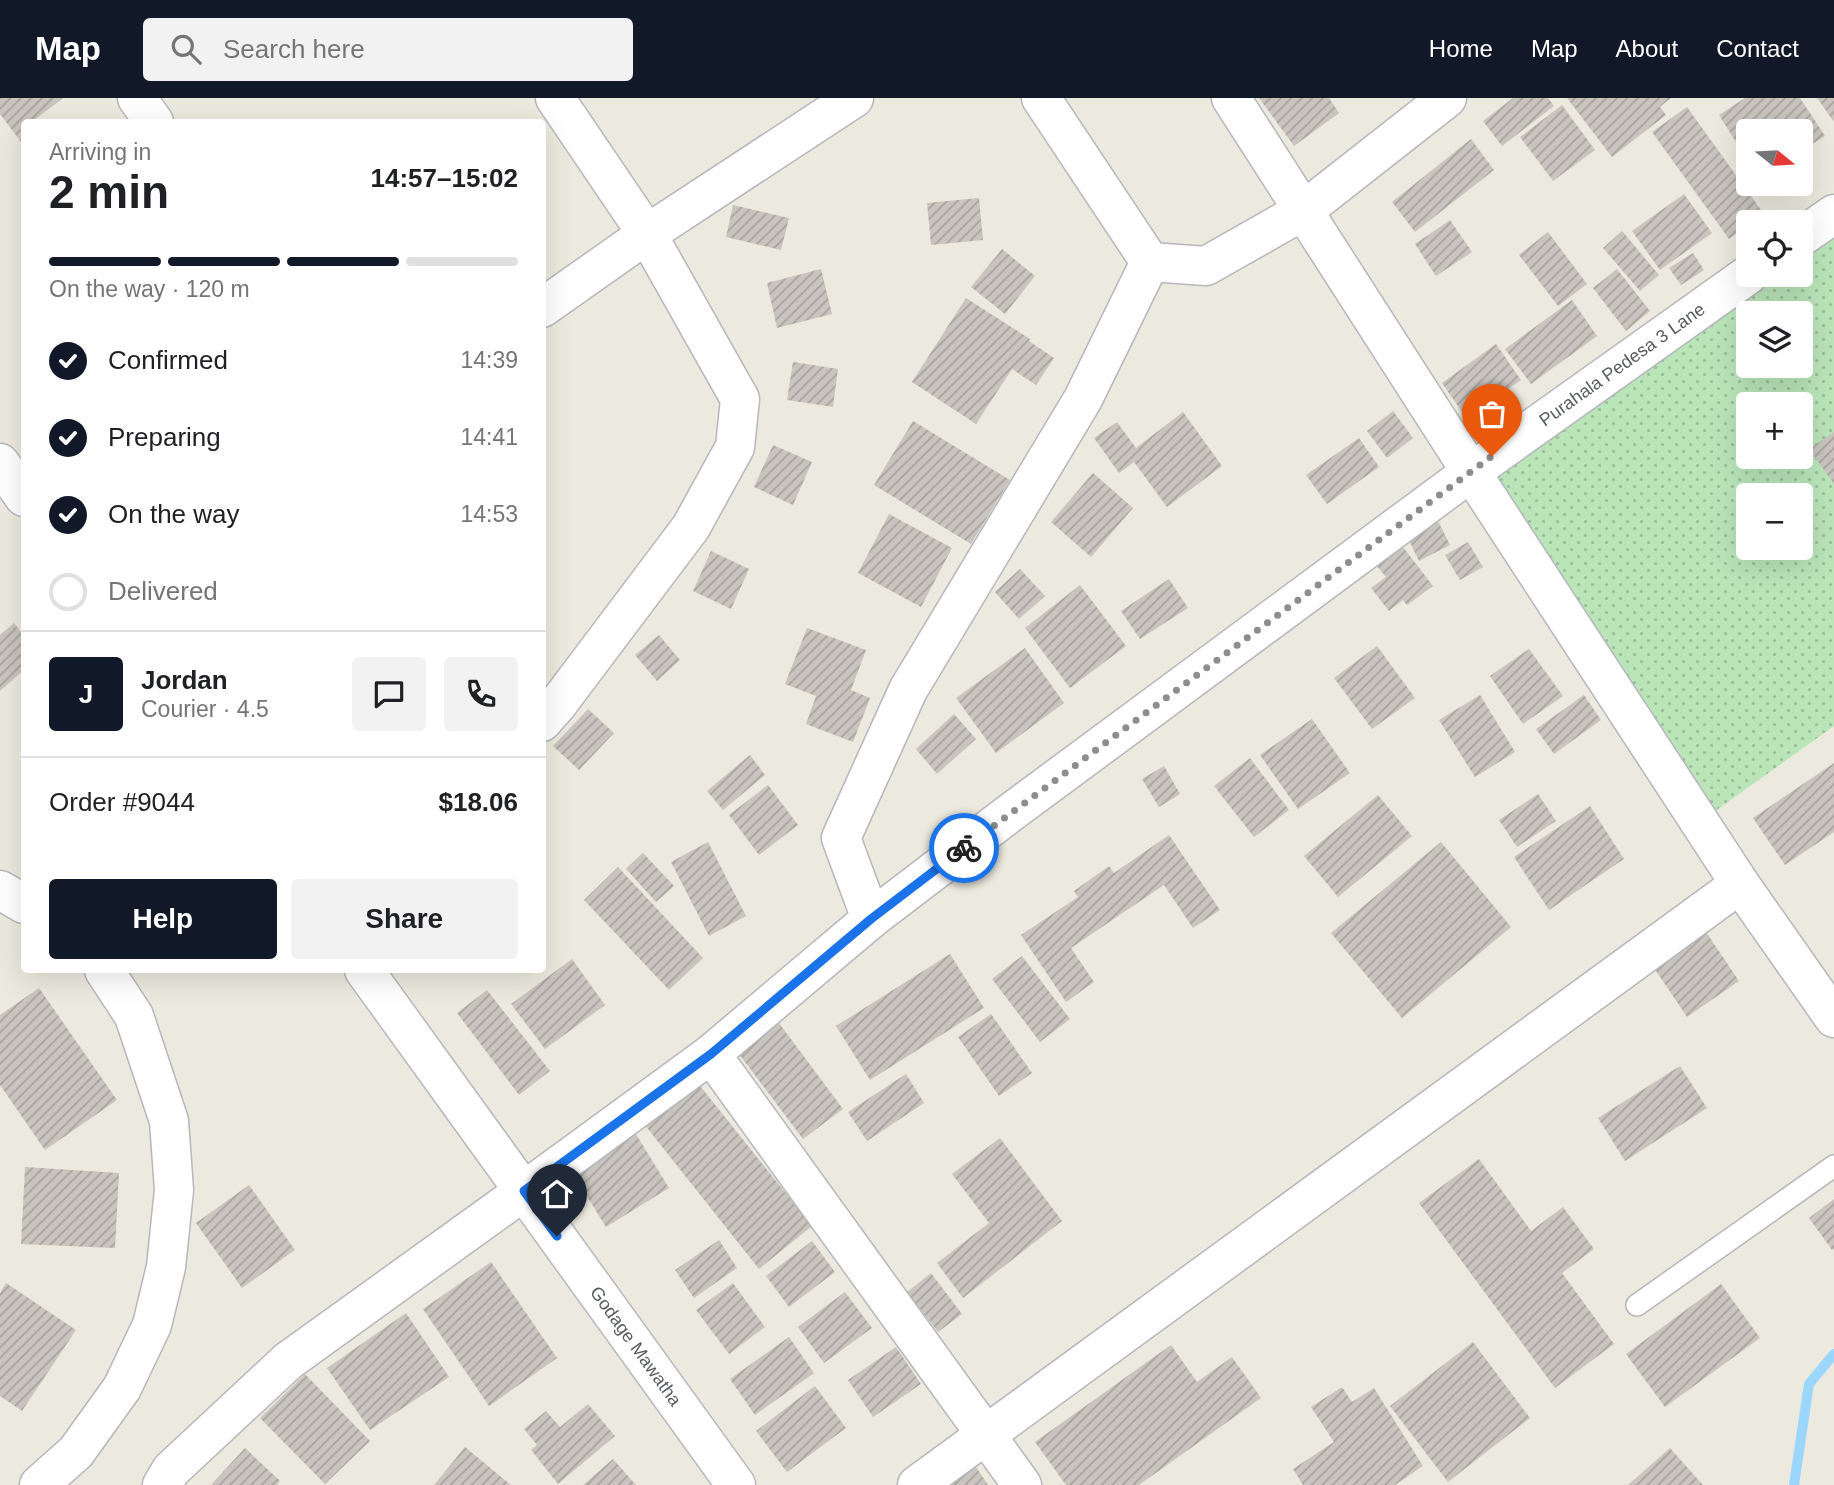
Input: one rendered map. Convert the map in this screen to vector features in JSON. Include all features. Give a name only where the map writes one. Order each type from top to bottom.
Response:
[{"type":"street","points":[[137,98],[152,119]]},
{"type":"street","points":[[546,717],[691,527],[734,447],[740,399],[647,234],[555,98]]},
{"type":"street","points":[[546,305],[647,234],[854,98]]},
{"type":"street","points":[[1041,98],[1150,262]]},
{"type":"street","points":[[1231,98],[1740,884],[1834,1018]]},
{"type":"street","points":[[1150,262],[1206,266],[1303,211],[1447,98]]},
{"type":"street","points":[[1813,229],[1834,214]]},
{"type":"street","points":[[871,919],[841,838],[908,690],[1083,399],[1150,262]]},
{"type":"street","name":"Purahala Pedesa 3 Lane","points":[[162,1485],[171,1470],[288,1361],[711,1054],[871,919],[1010,813],[1471,472],[1736,284]]},
{"type":"street","points":[[0,463],[21,493]]},
{"type":"street","points":[[917,1485],[1740,884]]},
{"type":"street","points":[[0,890],[21,902]]},
{"type":"street","points":[[39,1485],[76,1452],[122,1388],[152,1325],[166,1267],[174,1190],[169,1121],[134,1016],[106,973]]},
{"type":"street","name":"Godage Mawatha","points":[[366,973],[736,1485]]},
{"type":"street","points":[[711,1054],[1022,1485]]},
{"type":"lane","points":[[1637,1305],[1834,1166]]},
{"type":"green space","points":[[1834,214],[1834,726],[1700,822],[1471,472],[1736,284],[1736,287],[1813,287],[1813,229]]},
{"type":"building","points":[[0,98],[63,98],[36,119],[21,119],[21,142],[0,114]]},
{"type":"building","points":[[1259,98],[1329,98],[1339,113],[1294,146]]},
{"type":"building","points":[[1513,98],[1548,98],[1554,106],[1502,146],[1483,121]]},
{"type":"building","points":[[1567,98],[1671,98],[1660,107],[1666,115],[1612,157]]},
{"type":"building","points":[[1745,98],[1800,98],[1825,136],[1813,144],[1813,119],[1736,119],[1736,142],[1719,115]]},
{"type":"building","points":[[1817,98],[1834,98],[1834,122]]},
{"type":"building","points":[[1562,105],[1595,150],[1553,181],[1520,137]]},
{"type":"building","points":[[1687,107],[1736,175],[1736,196],[1751,196],[1761,210],[1736,210],[1736,234],[1729,239],[1652,132]]},
{"type":"building","points":[[1471,139],[1494,170],[1415,232],[1392,202]]},
{"type":"building","points":[[1684,194],[1712,233],[1660,270],[1632,231]]},
{"type":"building","points":[[979,198],[983,240],[931,245],[927,203]]},
{"type":"building","points":[[733,205],[789,218],[781,250],[726,237]]},
{"type":"building","points":[[1450,220],[1472,252],[1436,276],[1415,244]]},
{"type":"building","points":[[1622,231],[1659,275],[1640,291],[1603,248]]},
{"type":"building","points":[[1548,232],[1587,284],[1558,306],[1519,255]]},
{"type":"building","points":[[1002,249],[1035,276],[1005,314],[971,287]]},
{"type":"building","points":[[1693,253],[1704,270],[1681,285],[1669,268]]},
{"type":"building","points":[[821,269],[832,314],[777,328],[767,283]]},
{"type":"building","points":[[1617,269],[1650,311],[1626,331],[1593,288]]},
{"type":"building","points":[[966,298],[1030,339],[1029,341],[1054,358],[1036,385],[1012,369],[976,424],[912,382]]},
{"type":"building","points":[[1572,300],[1597,336],[1531,384],[1505,349]]},
{"type":"building","points":[[1496,344],[1521,380],[1467,419],[1442,383]]},
{"type":"building","points":[[793,362],[838,369],[833,407],[787,400]]},
{"type":"building","points":[[1393,411],[1413,438],[1387,458],[1367,431]]},
{"type":"building","points":[[1183,412],[1222,466],[1167,507],[1134,462],[1119,473],[1094,438],[1117,422],[1136,448]]},
{"type":"building","points":[[913,421],[1010,480],[971,544],[874,485]]},
{"type":"building","points":[[1834,432],[1834,484],[1813,455],[1813,446]]},
{"type":"building","points":[[1359,438],[1379,467],[1327,504],[1306,475]]},
{"type":"building","points":[[773,445],[812,462],[793,505],[754,487]]},
{"type":"building","points":[[1093,473],[1133,508],[1091,557],[1051,522]]},
{"type":"building","points":[[889,514],[952,548],[921,607],[858,573]]},
{"type":"building","points":[[1437,519],[1450,545],[1419,561],[1406,534]]},
{"type":"building","points":[[1468,542],[1483,567],[1460,580],[1445,555]]},
{"type":"building","points":[[1403,547],[1433,586],[1407,605],[1403,600],[1389,611],[1371,588],[1386,577],[1377,566]]},
{"type":"building","points":[[711,551],[749,569],[731,609],[693,591]]},
{"type":"building","points":[[1020,569],[1045,596],[1019,619],[995,592]]},
{"type":"building","points":[[1169,579],[1188,608],[1140,639],[1121,611]]},
{"type":"building","points":[[1080,585],[1126,646],[1070,688],[1025,628]]},
{"type":"building","points":[[14,623],[21,632],[21,673],[0,691],[0,635]]},
{"type":"building","points":[[807,628],[866,650],[851,690],[870,698],[853,742],[806,724],[816,696],[785,684]]},
{"type":"building","points":[[659,635],[680,660],[657,681],[635,655]]},
{"type":"building","points":[[1377,646],[1415,698],[1372,729],[1334,678]]},
{"type":"building","points":[[1025,648],[1064,703],[996,753],[956,698]]},
{"type":"building","points":[[1529,649],[1563,696],[1523,724],[1490,676]]},
{"type":"building","points":[[1480,695],[1515,752],[1475,777],[1439,720]]},
{"type":"building","points":[[1584,695],[1601,720],[1554,754],[1536,729]]},
{"type":"building","points":[[588,709],[614,733],[579,770],[553,746]]},
{"type":"building","points":[[954,714],[976,739],[937,774],[916,749]]},
{"type":"building","points":[[1312,719],[1350,773],[1298,809],[1260,755]]},
{"type":"building","points":[[750,755],[765,775],[723,810],[707,791]]},
{"type":"building","points":[[1250,758],[1289,810],[1254,837],[1214,786]]},
{"type":"building","points":[[1834,763],[1834,832],[1785,865],[1753,818]]},
{"type":"building","points":[[1164,766],[1180,794],[1159,807],[1142,779]]},
{"type":"building","points":[[768,785],[798,825],[759,855],[729,815]]},
{"type":"building","points":[[1538,794],[1556,821],[1517,847],[1499,820]]},
{"type":"building","points":[[1378,795],[1412,836],[1338,897],[1304,856]]},
{"type":"building","points":[[1590,806],[1624,859],[1549,910],[1514,857]]},
{"type":"building","points":[[1169,835],[1220,910],[1193,928],[1164,885],[1071,948],[1094,982],[1066,1002],[1021,935],[1078,897],[1074,891],[1109,866],[1114,873]]},
{"type":"building","points":[[708,842],[746,916],[709,936],[671,862]]},
{"type":"building","points":[[1441,842],[1511,927],[1402,1018],[1331,933]]},
{"type":"building","points":[[643,853],[674,886],[656,902],[626,869]]},
{"type":"building","points":[[618,867],[703,958],[669,990],[584,900]]},
{"type":"building","points":[[1702,926],[1739,981],[1687,1017],[1650,962]]},
{"type":"building","points":[[950,954],[984,1008],[870,1080],[836,1026]]},
{"type":"building","points":[[1022,956],[1070,1019],[1040,1042],[992,979]]},
{"type":"building","points":[[572,959],[605,1005],[545,1049],[511,1004]]},
{"type":"building","points":[[39,988],[117,1100],[45,1150],[0,1085],[0,1015]]},
{"type":"building","points":[[487,990],[550,1071],[519,1095],[457,1013]]},
{"type":"building","points":[[991,1014],[1032,1073],[999,1096],[958,1037]]},
{"type":"building","points":[[776,1019],[843,1109],[803,1139],[736,1050]]},
{"type":"building","points":[[1680,1066],[1707,1108],[1625,1161],[1598,1118]]},
{"type":"building","points":[[906,1074],[924,1103],[867,1141],[848,1112]]},
{"type":"building","points":[[693,1077],[812,1226],[759,1269],[640,1119]]},
{"type":"building","points":[[631,1126],[669,1188],[606,1227],[568,1166]]},
{"type":"building","points":[[1000,1138],[1062,1221],[963,1298],[937,1263],[989,1223],[952,1174]]},
{"type":"building","points":[[1479,1159],[1531,1231],[1563,1207],[1594,1249],[1562,1273],[1614,1344],[1555,1388],[1419,1203]]},
{"type":"building","points":[[25,1167],[119,1173],[115,1248],[21,1244]]},
{"type":"building","points":[[249,1185],[295,1250],[242,1288],[196,1223]]},
{"type":"building","points":[[1834,1199],[1834,1249],[1832,1250],[1809,1218]]},
{"type":"building","points":[[719,1240],[737,1268],[694,1298],[675,1270]]},
{"type":"building","points":[[812,1241],[835,1272],[789,1307],[766,1276]]},
{"type":"building","points":[[491,1262],[557,1358],[489,1406],[423,1309]]},
{"type":"building","points":[[931,1273],[962,1314],[938,1332],[907,1292]]},
{"type":"building","points":[[6,1283],[76,1330],[22,1411],[0,1396],[0,1293]]},
{"type":"building","points":[[733,1283],[765,1327],[729,1354],[696,1310]]},
{"type":"building","points":[[1721,1284],[1760,1338],[1665,1407],[1626,1354]]},
{"type":"building","points":[[845,1292],[872,1328],[824,1363],[798,1327]]},
{"type":"building","points":[[406,1313],[449,1377],[370,1430],[327,1368]]},
{"type":"building","points":[[789,1337],[814,1373],[755,1415],[730,1379]]},
{"type":"building","points":[[1473,1342],[1530,1418],[1448,1482],[1390,1406]]},
{"type":"building","points":[[1171,1345],[1197,1382],[1232,1357],[1261,1398],[1139,1485],[1066,1485],[1035,1442]]},
{"type":"building","points":[[896,1347],[921,1384],[873,1417],[848,1380]]},
{"type":"building","points":[[305,1374],[370,1441],[325,1484],[260,1418]]},
{"type":"building","points":[[815,1386],[846,1428],[787,1472],[756,1431]]},
{"type":"building","points":[[1342,1387],[1352,1402],[1374,1388],[1423,1466],[1395,1485],[1303,1485],[1293,1469],[1334,1442],[1311,1407]]},
{"type":"building","points":[[588,1404],[615,1436],[558,1484],[531,1450],[537,1445],[524,1429],[546,1411],[560,1427]]},
{"type":"building","points":[[465,1447],[511,1485],[434,1485]]},
{"type":"building","points":[[245,1448],[280,1481],[277,1485],[211,1485]]},
{"type":"building","points":[[1670,1448],[1703,1485],[1628,1485]]},
{"type":"building","points":[[613,1459],[636,1485],[583,1485]]},
{"type":"building","points":[[972,1461],[988,1485],[938,1485]]},
{"type":"waterway","points":[[1794,1485],[1809,1384],[1834,1354]]},
{"type":"way so far","points":[[964,848],[1492,456]]},
{"type":"route","points":[[557,1236],[524,1191],[711,1054],[871,919],[964,848]]}]
